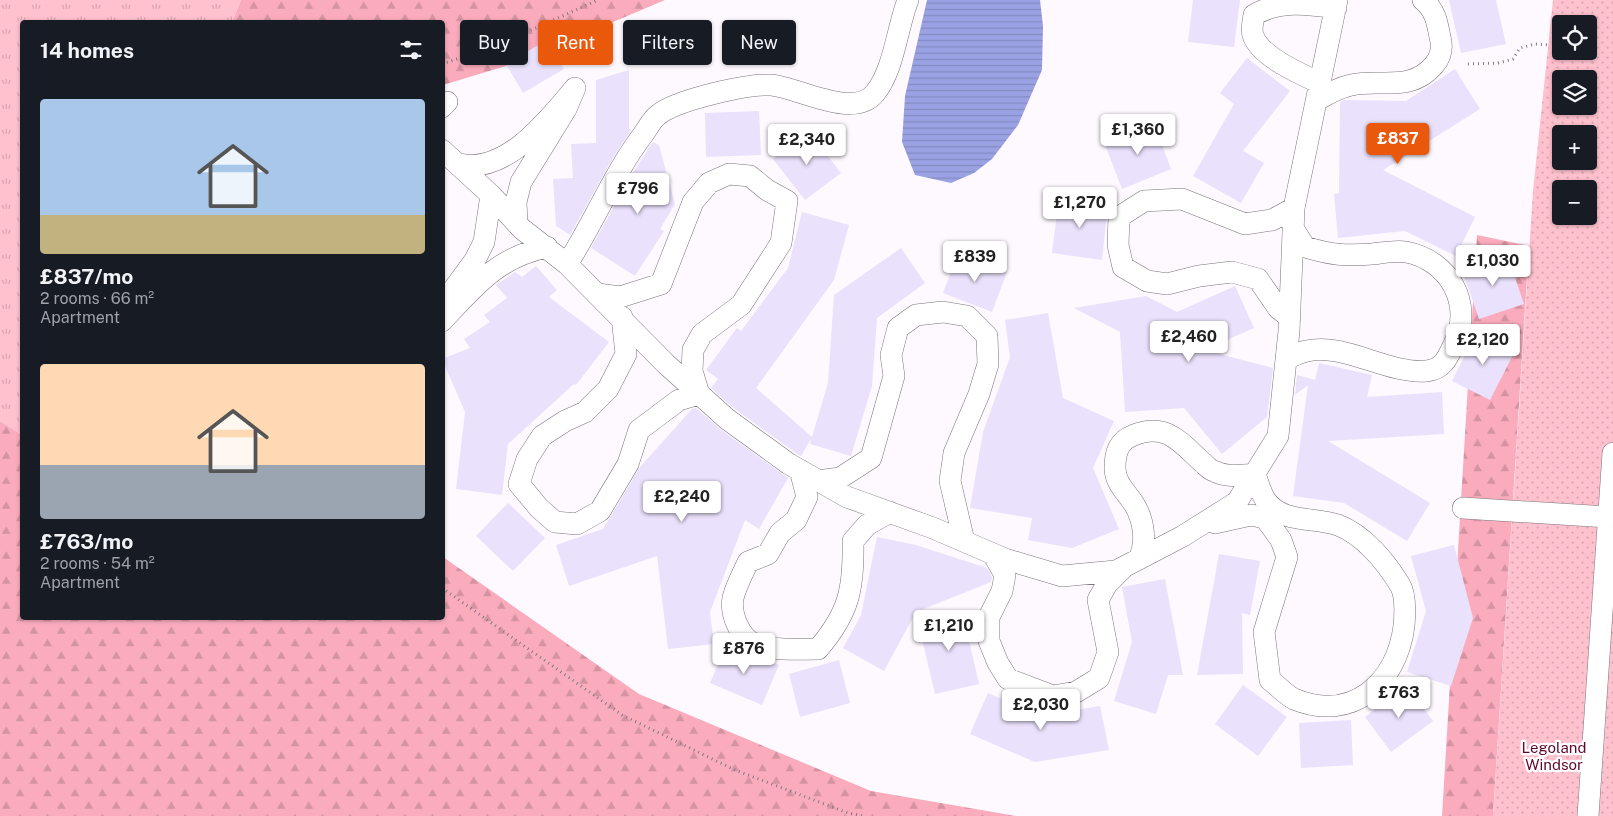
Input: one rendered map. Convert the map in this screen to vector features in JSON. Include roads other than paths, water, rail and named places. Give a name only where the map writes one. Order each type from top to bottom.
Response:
[{"type":"lane","points":[[567,264],[583,240],[601,201],[621,167],[658,115],[684,102],[737,89],[769,85],[788,88],[835,104],[859,102],[875,94],[887,71],[901,18],[908,0]]},
{"type":"lane","points":[[1318,92],[1353,84],[1408,83],[1427,73],[1440,58],[1441,42],[1433,8],[1423,0]]},
{"type":"lane","points":[[445,152],[491,195],[517,223],[567,264],[622,317],[666,364],[727,419],[809,476],[847,497],[890,512],[993,554],[1062,576],[1116,572],[1200,526],[1237,502],[1278,436],[1290,318],[1293,218],[1336,4],[1303,3],[1267,8],[1254,15],[1253,35],[1262,49],[1301,75],[1318,92]]},
{"type":"lane","points":[[459,164],[470,167],[510,154],[545,123],[575,88],[566,109],[521,182],[516,202],[517,223]]},
{"type":"lane","points":[[598,294],[620,297],[661,284],[693,202],[710,184],[729,174],[750,176],[766,190],[787,201],[781,243],[741,305],[702,334],[693,350],[692,371],[699,394]]},
{"type":"lane","points":[[445,300],[475,260],[484,242],[491,195]]},
{"type":"lane","points":[[1290,318],[1278,308],[1258,279],[1232,272],[1199,276],[1167,284],[1147,281],[1123,267],[1118,245],[1119,217],[1144,201],[1182,200],[1245,224],[1293,218]]},
{"type":"lane","points":[[1286,359],[1308,350],[1328,350],[1367,359],[1394,370],[1428,371],[1444,364],[1458,336],[1461,314],[1457,290],[1445,271],[1426,260],[1405,251],[1335,256],[1305,247],[1293,218]]},
{"type":"lane","points":[[445,318],[495,268],[526,251],[546,247]]},
{"type":"lane","points":[[809,476],[840,478],[871,458],[894,376],[891,355],[898,328],[916,314],[943,312],[967,316],[986,336],[988,364],[979,394],[954,453],[950,481],[964,541]]},
{"type":"lane","points":[[622,317],[626,354],[608,389],[585,412],[565,421],[542,436],[527,459],[519,484],[539,508],[555,522],[577,524],[600,511],[628,464],[639,430],[679,400],[699,394]]},
{"type":"lane","points":[[993,554],[1005,575],[1002,591],[988,618],[989,640],[998,663],[1008,679],[1053,696],[1076,692],[1099,678],[1108,652],[1098,600],[1107,584],[1144,549],[1144,528],[1134,504],[1124,494],[1115,472],[1115,453],[1125,438],[1143,432],[1165,432],[1183,442],[1212,471],[1232,476],[1255,474]]},
{"type":"lane","points":[[1588,816],[1613,453]]},
{"type":"lane","points":[[1200,526],[1251,515],[1265,518],[1281,540],[1287,557],[1264,632],[1270,680],[1294,699],[1324,706],[1352,704],[1376,688],[1390,672],[1402,644],[1405,616],[1402,588],[1383,562],[1362,540],[1338,526],[1285,515],[1267,502],[1255,474]]},
{"type":"lane","points":[[809,476],[807,497],[796,520],[780,533],[768,554],[748,562],[733,598],[732,616],[754,644],[791,650],[818,650],[833,632],[844,614],[852,586],[853,541],[867,526],[890,512]]},
{"type":"lane","points":[[1463,508],[1608,516]]},
{"type":"water","points":[[927,0],[1040,0],[1043,26],[1042,70],[1018,125],[992,159],[974,173],[951,183],[915,175],[902,142],[905,96]]},
{"type":"park label","name":"Legoland Windsor","points":[[1554,756]]}]
